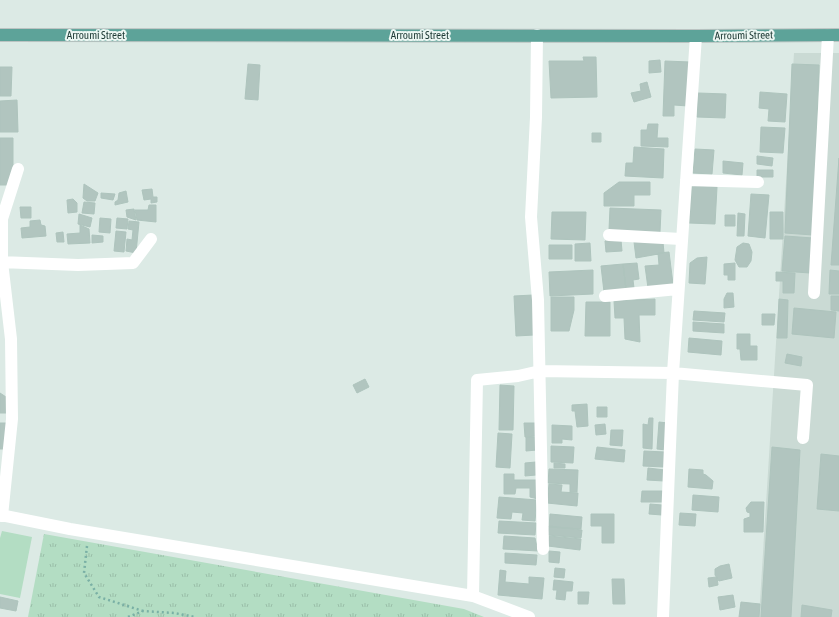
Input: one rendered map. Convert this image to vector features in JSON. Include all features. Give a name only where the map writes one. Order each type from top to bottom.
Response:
[{"type":"main road","name":"Arroumi Street","points":[[0,35],[833,35]]},
{"type":"street","points":[[814,293],[833,35]]},
{"type":"street","points":[[538,36],[531,216],[538,300],[543,549]]},
{"type":"street","points":[[663,617],[673,373],[696,36]]},
{"type":"street","points":[[18,169],[2,219],[1,262],[5,339],[12,419],[1,515],[88,532],[473,596],[525,616]]},
{"type":"street","points":[[686,180],[758,182]]},
{"type":"street","points":[[608,235],[681,239]]},
{"type":"street","points":[[1,262],[78,266],[133,263],[151,239]]},
{"type":"street","points":[[605,296],[678,289]]},
{"type":"street","points":[[473,596],[477,380],[518,376],[540,371],[673,373],[807,385],[803,438]]},
{"type":"street","points":[[0,418],[12,419]]},
{"type":"path","points":[[88,532],[84,573],[99,597],[143,612],[174,613],[195,617]]},
{"type":"path","points":[[128,617],[143,612]]},
{"type":"shaded area","points":[[794,53],[839,53],[839,617],[759,617]]},
{"type":"green space","points":[[2,531],[32,537],[20,598],[0,594],[0,538]]},
{"type":"green space","points":[[44,534],[464,609],[484,617],[28,617]]},
{"type":"building","points":[[583,57],[596,57],[597,97],[551,98],[549,61],[584,61]]},
{"type":"building","points":[[660,60],[661,72],[649,73],[649,61]]},
{"type":"building","points":[[665,61],[690,62],[688,106],[674,105],[674,116],[663,116]]},
{"type":"building","points":[[248,64],[260,65],[258,100],[245,99]]},
{"type":"building","points":[[792,64],[819,65],[813,235],[785,233]]},
{"type":"building","points":[[0,67],[12,67],[11,96],[0,96]]},
{"type":"building","points":[[647,82],[651,97],[634,102],[631,93],[641,91],[640,84]]},
{"type":"building","points":[[760,92],[787,94],[785,122],[768,121],[769,109],[759,108]]},
{"type":"building","points":[[698,93],[726,94],[725,118],[697,117]]},
{"type":"building","points":[[17,100],[18,132],[0,132],[0,101]]},
{"type":"building","points":[[648,124],[658,124],[657,138],[668,138],[668,147],[641,146],[641,130],[647,130]]},
{"type":"building","points":[[761,127],[785,128],[783,153],[760,152]]},
{"type":"building","points":[[592,133],[601,133],[601,142],[592,142]]},
{"type":"building","points":[[0,138],[13,138],[13,185],[0,185]]},
{"type":"building","points":[[634,147],[664,149],[663,178],[625,176],[626,163],[633,163]]},
{"type":"building","points":[[695,149],[714,150],[712,174],[693,173]]},
{"type":"building","points":[[757,156],[773,158],[772,166],[757,164]]},
{"type":"building","points":[[839,158],[839,265],[831,265]]},
{"type":"building","points":[[723,161],[743,163],[742,175],[723,173]]},
{"type":"building","points":[[757,170],[773,170],[773,177],[757,177]]},
{"type":"building","points":[[619,182],[650,182],[650,195],[634,195],[634,206],[604,206],[604,193]]},
{"type":"building","points":[[84,184],[98,193],[95,201],[87,201],[83,198]]},
{"type":"building","points":[[692,185],[717,187],[715,224],[689,223]]},
{"type":"building","points":[[152,189],[153,197],[157,197],[157,202],[151,203],[151,199],[144,200],[142,190]]},
{"type":"building","points":[[126,191],[128,202],[115,205],[115,202],[118,200],[119,193]]},
{"type":"building","points":[[101,193],[115,194],[113,200],[101,198]]},
{"type":"building","points":[[751,194],[769,195],[765,238],[748,236]]},
{"type":"building","points":[[73,199],[77,203],[77,212],[68,213],[67,200]]},
{"type":"building","points":[[84,202],[95,203],[94,214],[82,213]]},
{"type":"building","points":[[149,205],[156,205],[156,222],[137,220],[135,210],[148,210]]},
{"type":"building","points":[[20,207],[31,207],[31,218],[21,218]]},
{"type":"building","points":[[610,208],[661,210],[660,232],[609,230]]},
{"type":"building","points":[[134,209],[136,220],[127,217],[126,210]]},
{"type":"building","points":[[552,212],[586,212],[585,240],[551,239]]},
{"type":"building","points":[[770,212],[783,212],[783,239],[770,239]]},
{"type":"building","points":[[738,213],[745,214],[744,236],[737,236]]},
{"type":"building","points":[[79,214],[92,218],[90,227],[78,224]]},
{"type":"building","points":[[725,215],[735,215],[735,226],[725,226]]},
{"type":"building","points":[[100,218],[111,219],[110,233],[99,232]]},
{"type":"building","points":[[117,218],[128,219],[127,229],[116,228]]},
{"type":"building","points":[[40,220],[41,225],[45,226],[46,236],[22,238],[21,228],[30,227],[30,221]]},
{"type":"building","points":[[129,221],[139,222],[136,253],[126,251],[127,239],[132,240],[133,230],[128,229]]},
{"type":"building","points":[[80,225],[89,229],[90,243],[68,244],[67,234],[80,233]]},
{"type":"building","points":[[116,231],[126,232],[124,252],[114,251]]},
{"type":"building","points":[[63,232],[64,242],[57,242],[56,233]]},
{"type":"building","points":[[92,235],[103,236],[103,242],[92,243]]},
{"type":"building","points":[[785,236],[813,238],[810,273],[782,271]]},
{"type":"building","points":[[621,240],[622,251],[606,252],[605,241]]},
{"type":"building","points":[[634,242],[663,242],[664,253],[636,258]]},
{"type":"building","points":[[590,243],[591,261],[575,261],[575,244]]},
{"type":"building","points":[[743,243],[749,244],[752,252],[751,261],[747,267],[739,267],[735,260],[737,247]]},
{"type":"building","points":[[549,245],[572,245],[572,259],[549,259]]},
{"type":"building","points":[[669,252],[673,284],[648,288],[645,266],[659,265],[658,253]]},
{"type":"building","points":[[707,257],[705,284],[689,283],[690,263],[697,258]]},
{"type":"building","points":[[637,263],[639,279],[633,280],[634,288],[626,289],[623,264]]},
{"type":"building","points":[[735,263],[735,280],[728,280],[728,275],[724,275],[724,264]]},
{"type":"building","points":[[623,264],[626,289],[604,292],[601,266]]},
{"type":"building","points":[[593,270],[593,294],[550,296],[549,272]]},
{"type":"building","points":[[830,270],[839,271],[839,294],[829,294]]},
{"type":"building","points":[[776,272],[795,273],[794,293],[783,293],[783,281],[776,281]]},
{"type":"building","points":[[727,293],[733,293],[734,307],[724,308],[724,299]]},
{"type":"building","points":[[533,295],[534,335],[516,336],[514,296]]},
{"type":"building","points":[[831,296],[839,296],[839,311],[831,310]]},
{"type":"building","points":[[551,297],[574,297],[574,310],[569,331],[551,331]]},
{"type":"building","points":[[655,299],[655,315],[639,315],[640,342],[625,339],[624,318],[615,318],[614,301]]},
{"type":"building","points":[[779,299],[788,300],[787,338],[777,338]]},
{"type":"building","points":[[586,302],[610,302],[610,336],[585,336]]},
{"type":"building","points":[[794,308],[836,312],[834,338],[792,334]]},
{"type":"building","points":[[694,311],[725,313],[724,322],[693,320]]},
{"type":"building","points":[[762,314],[775,314],[774,325],[762,325]]},
{"type":"building","points":[[693,322],[724,324],[724,333],[693,331]]},
{"type":"building","points":[[737,334],[750,334],[750,346],[757,346],[757,360],[741,360],[740,349],[737,349]]},
{"type":"building","points":[[689,338],[722,341],[721,355],[688,352]]},
{"type":"building","points":[[787,354],[802,357],[801,366],[785,363]]},
{"type":"building","points":[[365,379],[369,387],[357,393],[353,385]]},
{"type":"building","points":[[500,385],[514,386],[513,430],[499,430]]},
{"type":"building","points":[[0,393],[6,397],[6,413],[0,413]]},
{"type":"building","points":[[587,404],[588,426],[577,427],[575,411],[572,411],[572,405]]},
{"type":"building","points":[[597,407],[607,407],[607,417],[597,417]]},
{"type":"building","points":[[649,418],[653,418],[652,449],[643,448],[643,424],[648,425]]},
{"type":"building","points":[[659,422],[668,423],[666,450],[657,449]]},
{"type":"building","points":[[0,423],[8,423],[7,449],[0,449]]},
{"type":"building","points":[[524,423],[535,423],[536,436],[525,437]]},
{"type":"building","points":[[605,424],[606,434],[596,435],[595,425]]},
{"type":"building","points":[[552,425],[572,426],[572,440],[562,439],[562,443],[552,443]]},
{"type":"building","points":[[611,430],[623,430],[622,446],[610,445]]},
{"type":"building","points":[[498,433],[512,434],[510,468],[496,467]]},
{"type":"building","points":[[526,437],[536,437],[537,450],[526,451]]},
{"type":"building","points":[[551,446],[574,447],[573,463],[551,462]]},
{"type":"building","points":[[597,447],[625,450],[624,462],[595,459]]},
{"type":"building","points":[[772,447],[800,450],[791,617],[761,617]]},
{"type":"building","points":[[644,451],[665,452],[664,467],[643,466]]},
{"type":"building","points":[[821,454],[839,456],[839,511],[817,509]]},
{"type":"building","points":[[536,462],[536,475],[525,476],[525,463]]},
{"type":"building","points":[[554,463],[565,464],[565,468],[554,468]]},
{"type":"building","points":[[648,468],[665,470],[664,481],[647,480]]},
{"type":"building","points":[[549,469],[578,470],[577,492],[570,492],[570,484],[548,483]]},
{"type":"building","points":[[689,469],[703,470],[703,474],[713,481],[712,489],[688,487]]},
{"type":"building","points":[[504,474],[514,474],[514,480],[538,480],[538,499],[530,497],[530,488],[516,488],[515,494],[504,494]]},
{"type":"building","points":[[549,484],[562,485],[561,492],[578,493],[577,506],[547,503]]},
{"type":"building","points":[[642,491],[664,491],[664,502],[641,502]]},
{"type":"building","points":[[693,495],[719,497],[718,512],[692,510]]},
{"type":"building","points":[[499,497],[537,500],[535,521],[522,520],[523,513],[512,512],[511,519],[497,518]]},
{"type":"building","points":[[751,502],[764,502],[763,532],[744,532],[744,519],[750,517],[750,513],[747,512],[746,508]]},
{"type":"building","points":[[650,504],[662,505],[662,515],[649,514]]},
{"type":"building","points":[[680,513],[696,514],[695,526],[679,525]]},
{"type":"building","points":[[550,514],[582,517],[581,529],[549,527]]},
{"type":"building","points":[[591,514],[614,514],[614,543],[602,543],[602,526],[591,526]]},
{"type":"building","points":[[499,521],[536,523],[535,535],[498,533]]},
{"type":"building","points":[[549,526],[582,530],[581,538],[548,535]]},
{"type":"building","points":[[504,536],[535,538],[538,551],[503,549]]},
{"type":"building","points":[[549,536],[581,539],[580,550],[548,546]]},
{"type":"building","points":[[549,551],[560,552],[559,563],[549,562]]},
{"type":"building","points":[[505,553],[537,555],[536,565],[505,563]]},
{"type":"building","points":[[729,564],[732,578],[719,581],[715,575],[715,569]]},
{"type":"building","points":[[555,568],[565,569],[564,578],[554,577]]},
{"type":"building","points":[[500,570],[506,571],[505,582],[529,584],[529,577],[544,578],[542,599],[498,595]]},
{"type":"building","points":[[717,577],[718,585],[709,587],[708,578]]},
{"type":"building","points":[[612,579],[624,579],[625,604],[613,604]]},
{"type":"building","points":[[554,580],[573,582],[572,591],[566,591],[565,600],[556,599],[557,590],[553,590]]},
{"type":"building","points":[[578,592],[589,592],[588,604],[578,604]]},
{"type":"building","points":[[733,595],[735,607],[720,610],[718,597]]},
{"type":"building","points":[[0,597],[18,601],[16,611],[0,608]]},
{"type":"building","points":[[741,602],[760,604],[759,617],[739,617]]},
{"type":"building","points":[[802,605],[832,610],[831,617],[801,617]]}]
